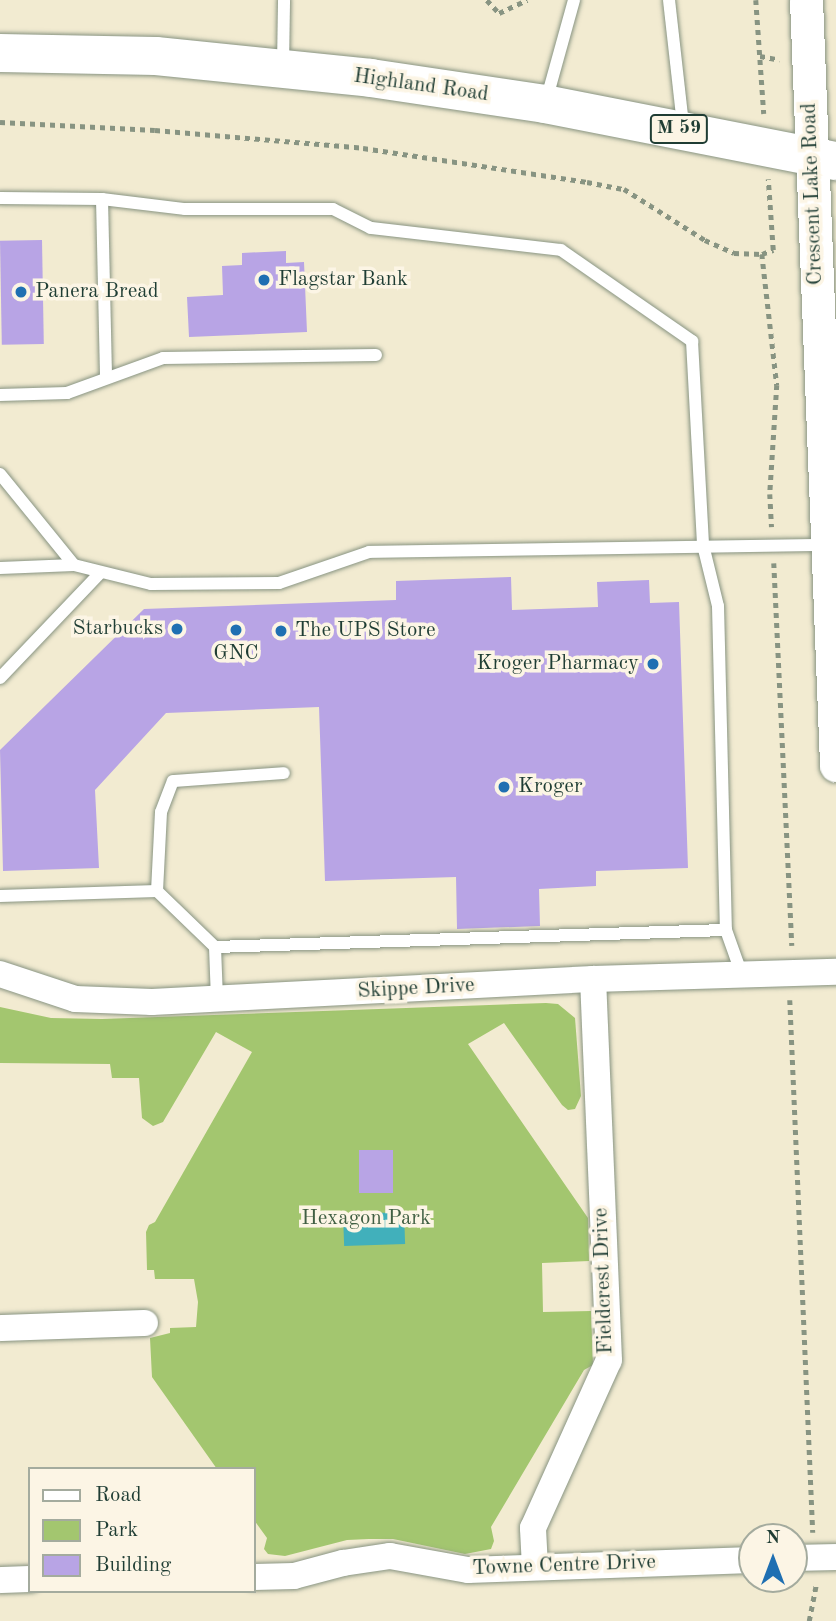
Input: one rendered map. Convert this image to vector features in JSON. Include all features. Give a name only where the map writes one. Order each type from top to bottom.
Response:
[{"type":"highway","name":"Highland Road","points":[[0,53],[156,56],[371,78],[545,104],[824,158]]},
{"type":"street","name":"Crescent Lake Road","points":[[806,0],[824,158],[827,544],[836,765]]},
{"type":"street","name":"Skippe Drive","points":[[0,974],[75,999],[152,1002],[593,979],[836,972]]},
{"type":"street","name":"Fieldcrest Drive","points":[[535,1567],[533,1528],[609,1360],[593,979]]},
{"type":"street","points":[[0,1328],[145,1322]]},
{"type":"street","name":"Towne Centre Drive","points":[[256,1577],[294,1576],[343,1563],[390,1556],[468,1570],[738,1560]]},
{"type":"street","points":[[0,1580],[28,1579]]},
{"type":"lane","points":[[283,68],[284,0]]},
{"type":"lane","points":[[545,104],[574,0]]},
{"type":"lane","points":[[669,0],[684,130]]},
{"type":"lane","points":[[0,198],[102,199],[165,208],[333,209],[371,228],[561,250],[692,341],[703,545],[718,606],[726,930],[742,975]]},
{"type":"lane","points":[[102,199],[106,378]]},
{"type":"lane","points":[[0,395],[67,393],[163,358],[376,355]]},
{"type":"lane","points":[[0,474],[74,565]]},
{"type":"lane","points":[[0,568],[74,565],[151,584],[279,583],[369,552],[827,544]]},
{"type":"lane","points":[[0,678],[102,572]]},
{"type":"lane","points":[[157,891],[161,812],[173,781],[284,773]]},
{"type":"lane","points":[[0,896],[157,891],[215,947],[217,1000]]},
{"type":"lane","points":[[215,947],[726,930]]},
{"type":"path","points":[[487,0],[499,13],[527,0]]},
{"type":"path","points":[[756,0],[762,94]]},
{"type":"path","points":[[760,56],[781,61]]},
{"type":"path","points":[[0,122],[155,130],[363,148],[587,182],[624,189],[705,240],[734,253],[762,254],[773,250],[770,214]]},
{"type":"path","points":[[762,254],[777,385],[770,494],[793,933],[791,973],[816,1584],[809,1621]]},
{"type":"green space","name":"Hexagon Park","points":[[546,1003],[558,1004],[575,1018],[581,1096],[575,1109],[568,1110],[562,1105],[504,1023],[468,1044],[588,1218],[589,1261],[542,1263],[543,1312],[591,1311],[593,1365],[584,1370],[491,1527],[494,1541],[491,1549],[465,1554],[393,1539],[369,1539],[347,1540],[285,1556],[268,1554],[264,1549],[267,1538],[256,1523],[256,1467],[216,1467],[152,1377],[150,1338],[170,1333],[170,1328],[196,1327],[198,1302],[194,1279],[155,1279],[154,1270],[147,1270],[146,1232],[149,1225],[155,1222],[252,1052],[216,1032],[163,1122],[153,1126],[142,1118],[139,1078],[112,1078],[110,1064],[0,1063],[0,1007],[51,1018],[102,1019]]},
{"type":"water","points":[[404,1212],[405,1244],[344,1246],[343,1214]]},
{"type":"building","name":"Panera Bread","points":[[42,240],[44,344],[2,345],[0,241]]},
{"type":"building","name":"Flagstar Bank","points":[[286,251],[286,263],[304,262],[307,332],[189,337],[187,297],[223,295],[222,266],[242,265],[242,253]]},
{"type":"building","name":"Kroger","points":[[511,577],[512,610],[598,607],[597,582],[649,580],[650,603],[679,602],[688,868],[596,871],[596,886],[539,889],[540,926],[457,929],[456,877],[325,881],[319,707],[166,713],[95,790],[99,868],[3,871],[0,750],[144,609],[396,600],[396,581]]},
{"type":"building","points":[[359,1150],[393,1150],[393,1193],[359,1193]]},
{"type":"place","name":"Flagstar Bank","points":[[264,280]]},
{"type":"place","name":"Panera Bread","points":[[21,292]]},
{"type":"place","name":"Starbucks","points":[[177,629]]},
{"type":"place","name":"GNC","points":[[236,630]]},
{"type":"place","name":"The UPS Store","points":[[281,631]]},
{"type":"place","name":"Kroger Pharmacy","points":[[653,664]]},
{"type":"place","name":"Kroger","points":[[504,787]]}]
